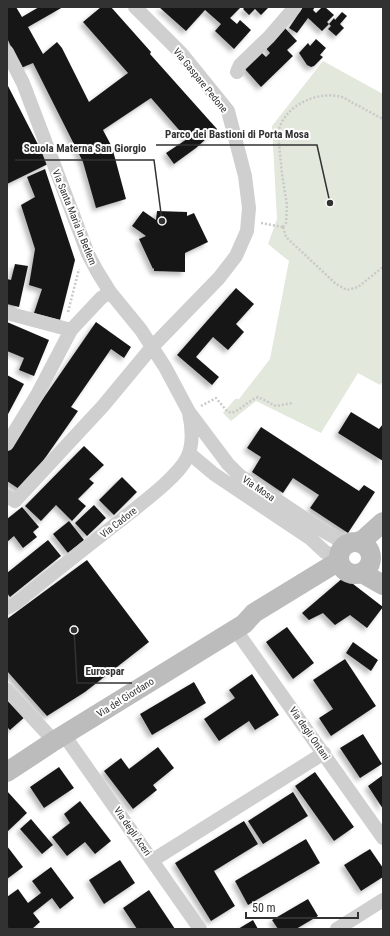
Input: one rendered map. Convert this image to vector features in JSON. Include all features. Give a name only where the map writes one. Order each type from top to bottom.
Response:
[{"type":"street","name":"Via Gaspare Pedone","points":[[10,501],[103,406],[152,347],[219,278],[236,256],[247,231],[249,208],[245,176],[228,111],[181,53],[135,7]]},
{"type":"street","points":[[237,72],[240,65],[274,31],[295,7]]},
{"type":"street","name":"Via Santa Maria in Betlem","points":[[7,52],[23,82],[88,254],[110,292],[141,330],[193,410]]},
{"type":"street","points":[[7,444],[37,395],[67,329],[101,298],[110,292]]},
{"type":"street","points":[[7,313],[67,329]]},
{"type":"street","name":"Via Cadore","points":[[7,608],[16,603],[146,500],[179,470],[188,457],[190,449],[193,410]]},
{"type":"street","name":"Via Mosa","points":[[193,410],[228,464],[244,478],[359,556]]},
{"type":"street","points":[[228,464],[209,448],[200,445],[190,449],[214,474],[311,539],[324,552],[359,556],[383,585]]},
{"type":"street","name":"Via del Giordano","points":[[7,772],[59,738],[240,626],[254,613],[359,556],[363,540],[383,522]]},
{"type":"street","name":"Via degli Ontani","points":[[240,626],[324,753],[383,838]]},
{"type":"street","name":"Via degli Aceri","points":[[7,690],[59,738],[153,860],[200,929]]},
{"type":"street","points":[[153,860],[324,753]]},
{"type":"street","points":[[337,929],[383,900]]},
{"type":"path","points":[[282,227],[286,223],[286,205],[278,133],[280,126],[292,109],[310,98],[326,95],[342,97],[383,119]]},
{"type":"path","points":[[248,221],[282,227]]},
{"type":"path","points":[[282,227],[286,237],[336,284],[347,290],[358,287],[383,267]]},
{"type":"path","points":[[67,329],[80,264]]},
{"type":"path","points":[[193,410],[216,398],[226,410],[231,413],[258,397],[276,406],[292,403]]},
{"type":"shaded area","points":[[323,61],[383,94],[383,381],[380,385],[358,373],[321,433],[256,401],[231,421],[223,413],[235,399],[239,399],[270,359],[289,261],[268,244],[277,219],[272,126]]},
{"type":"building","points":[[7,7],[16,7],[22,17],[39,7],[63,7],[28,27],[43,54],[57,42],[62,48],[89,102],[128,73],[83,22],[101,7],[111,7],[151,52],[150,54],[217,129],[196,148],[174,164],[166,153],[187,139],[151,98],[103,130],[112,147],[126,199],[96,208],[83,162],[33,63],[21,68],[7,38]]},
{"type":"building","points":[[159,7],[241,7],[230,18],[237,24],[240,20],[251,30],[234,49],[215,31],[221,24],[205,10],[186,31]]},
{"type":"building","points":[[245,7],[269,7],[261,15],[255,9],[249,15],[243,9]]},
{"type":"building","points":[[303,7],[315,7],[313,10],[316,13],[322,7],[325,7],[334,15],[327,22],[329,24],[322,31],[308,18],[297,33],[289,28]]},
{"type":"building","points":[[342,12],[347,16],[340,24],[344,28],[336,36],[328,29],[331,26],[329,24]]},
{"type":"building","points":[[285,28],[297,41],[287,50],[293,56],[261,87],[244,68],[261,52],[266,57],[270,53],[265,47]]},
{"type":"building","points":[[316,39],[326,48],[320,55],[323,57],[311,67],[307,65],[299,53],[308,43],[310,46]]},
{"type":"building","points":[[7,84],[48,164],[7,184]]},
{"type":"building","points":[[45,169],[75,260],[60,320],[34,313],[42,289],[29,285],[35,249],[21,205],[35,197],[27,177]]},
{"type":"building","points":[[143,211],[156,220],[157,211],[187,212],[187,216],[194,213],[208,242],[185,253],[185,272],[154,271],[154,268],[153,269],[139,239],[146,236],[132,226]]},
{"type":"building","points":[[15,264],[28,266],[19,307],[7,304],[7,279],[11,280]]},
{"type":"building","points":[[236,288],[254,304],[236,324],[244,332],[228,350],[213,337],[196,357],[219,377],[212,385],[177,355]]},
{"type":"building","points":[[7,322],[49,340],[34,376],[19,370],[24,358],[7,351]]},
{"type":"building","points":[[96,322],[131,347],[124,358],[111,349],[71,407],[78,411],[22,491],[7,481],[7,451]]},
{"type":"building","points":[[7,375],[24,384],[7,416]]},
{"type":"building","points":[[351,412],[379,429],[383,424],[383,461],[338,433]]},
{"type":"building","points":[[261,427],[359,491],[364,485],[375,492],[348,533],[310,508],[319,495],[293,478],[283,493],[252,472],[261,457],[247,448]]},
{"type":"building","points":[[84,446],[104,465],[89,479],[94,483],[78,499],[86,506],[72,521],[56,505],[41,521],[25,506]]},
{"type":"building","points":[[122,477],[137,492],[114,515],[99,500]]},
{"type":"building","points":[[94,505],[106,518],[87,536],[75,523]]},
{"type":"building","points":[[22,507],[39,527],[33,532],[37,537],[23,548],[14,536],[7,542],[7,519]]},
{"type":"building","points":[[69,521],[84,540],[68,553],[53,534]]},
{"type":"building","points":[[48,540],[61,556],[10,597],[7,593],[7,573]]},
{"type":"building","points":[[87,560],[149,642],[85,692],[47,716],[7,671],[7,619]]},
{"type":"building","points":[[344,577],[383,607],[367,628],[350,615],[335,625],[323,613],[309,620],[302,613]]},
{"type":"building","points":[[287,627],[314,663],[293,679],[266,642]]},
{"type":"building","points":[[353,642],[378,660],[371,671],[346,653]]},
{"type":"building","points":[[345,659],[376,706],[331,736],[319,718],[333,709],[313,680]]},
{"type":"building","points":[[252,674],[279,715],[255,730],[249,721],[219,741],[204,719],[235,698],[229,690]]},
{"type":"building","points":[[194,682],[206,703],[152,735],[140,714]]},
{"type":"building","points":[[7,696],[26,716],[10,730],[7,727]]},
{"type":"building","points":[[363,734],[382,764],[360,778],[340,748]]},
{"type":"building","points":[[158,747],[174,768],[153,785],[157,790],[133,809],[104,771],[121,758],[129,769]]},
{"type":"building","points":[[59,767],[74,788],[44,808],[30,787]]},
{"type":"building","points":[[315,772],[354,827],[334,841],[295,786]]},
{"type":"building","points":[[383,775],[383,809],[368,786]]},
{"type":"building","points":[[7,791],[27,813],[7,832]]},
{"type":"building","points":[[293,792],[308,816],[263,844],[248,821]]},
{"type":"building","points":[[80,801],[111,841],[95,854],[85,842],[67,856],[52,837],[70,823],[64,814]]},
{"type":"building","points":[[31,819],[53,845],[42,854],[20,829]]},
{"type":"building","points":[[244,821],[258,844],[214,871],[235,906],[211,921],[175,863]]},
{"type":"building","points":[[306,839],[320,863],[248,905],[235,881]]},
{"type":"building","points":[[7,846],[23,867],[7,879]]},
{"type":"building","points":[[370,849],[383,868],[383,877],[361,891],[344,865]]},
{"type":"building","points":[[120,860],[135,883],[104,904],[89,880]]},
{"type":"building","points":[[51,867],[74,898],[60,909],[52,898],[33,913],[40,922],[32,929],[9,929],[7,926],[7,897],[18,889],[28,903],[41,893],[32,881]]},
{"type":"building","points":[[149,890],[175,929],[137,929],[123,908]]},
{"type":"building","points":[[308,899],[318,916],[296,929],[278,929],[272,920]]},
{"type":"building","points":[[253,920],[258,929],[238,929]]},
{"type":"place","name":"Parco dei Bastioni di Porta Mosa","points":[[330,203]]},
{"type":"place","name":"Scuola Materna San Giorgio","points":[[162,221]]},
{"type":"place","name":"Eurospar","points":[[74,630]]}]
